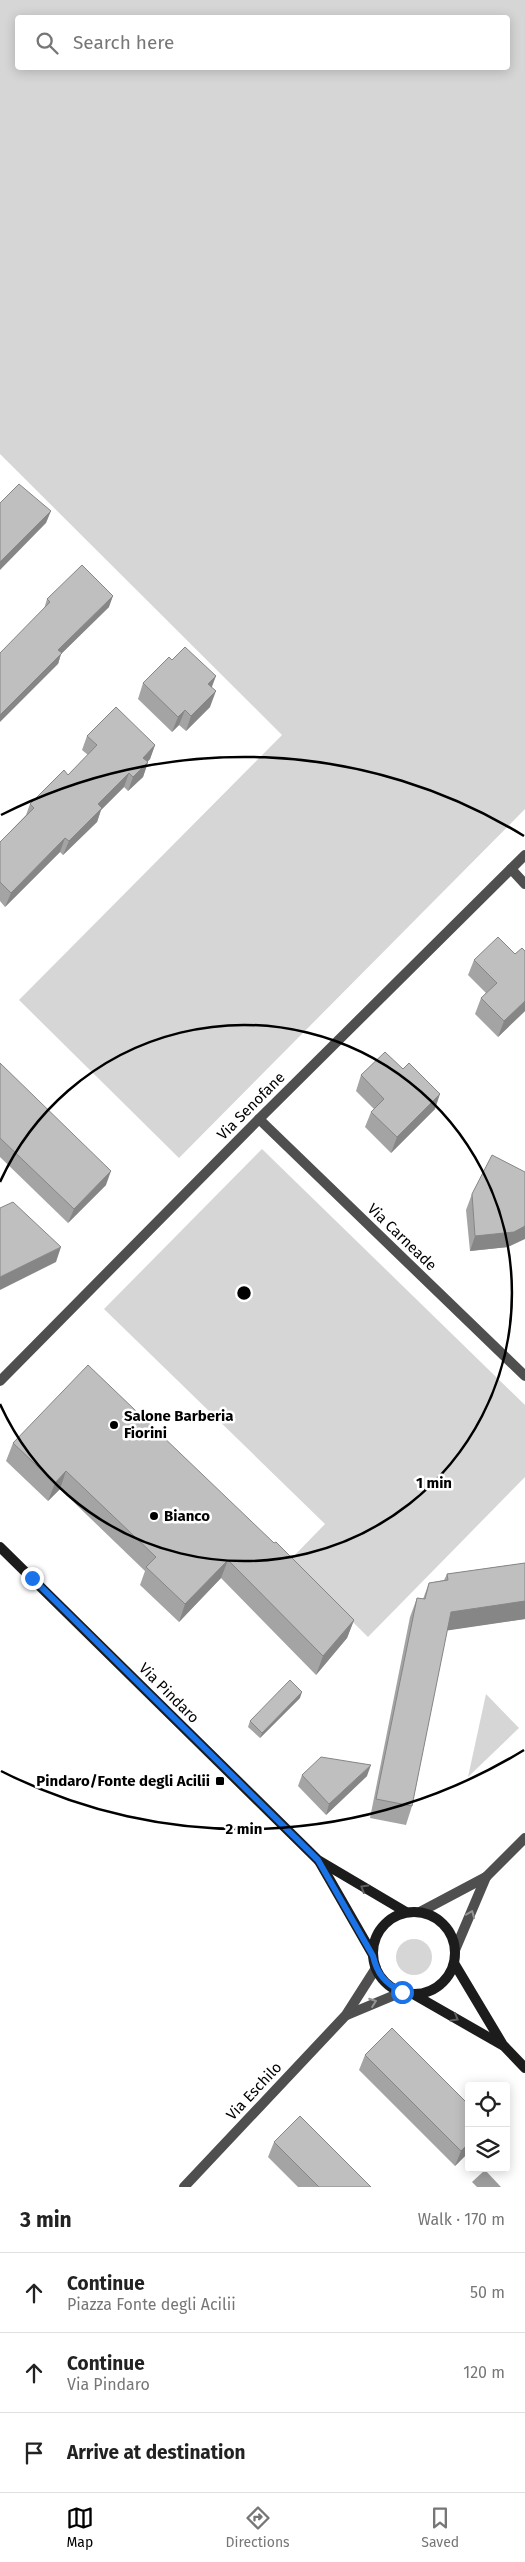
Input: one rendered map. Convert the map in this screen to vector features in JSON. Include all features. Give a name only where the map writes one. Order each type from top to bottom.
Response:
[{"type":"street","name":"Via Senofane","points":[[0,1381],[525,854]]},
{"type":"street","points":[[511,869],[525,884]]},
{"type":"street","name":"Via Carneade","points":[[259,1119],[525,1376]]},
{"type":"street","name":"Via Pindaro","points":[[0,1546],[318,1860]]},
{"type":"street","points":[[420,1912],[486,1877],[525,1838]]},
{"type":"street","points":[[318,1860],[406,1912]]},
{"type":"street","points":[[318,1860],[373,1956],[376,1968],[386,1982],[402,1992],[423,1993],[440,1984],[449,1975],[454,1963],[455,1950],[452,1937],[444,1925],[433,1916],[420,1912],[406,1912],[394,1917],[384,1925],[374,1944],[373,1956]]},
{"type":"street","points":[[455,1950],[486,1877]]},
{"type":"street","points":[[454,1963],[503,2045],[525,2068]]},
{"type":"street","points":[[346,2015],[376,1968]]},
{"type":"street","points":[[346,2015],[402,1992]]},
{"type":"street","points":[[413,1994],[503,2045]]},
{"type":"street","name":"Via Eschilo","points":[[184,2187],[346,2015]]},
{"type":"shaded area","points":[[0,0],[525,0],[525,809],[179,1158],[19,1000],[282,735],[0,454]]},
{"type":"shaded area","points":[[262,1149],[525,1405],[525,1477],[368,1637],[290,1560],[325,1524],[104,1309]]},
{"type":"shaded area","points":[[486,1694],[519,1728],[468,1777]]},
{"type":"shaded area","points":[[414,1939],[421,1940],[427,1944],[431,1950],[431,1964],[427,1970],[421,1974],[414,1975],[407,1974],[401,1970],[397,1964],[396,1957],[397,1950],[401,1944],[407,1940]]},
{"type":"shaded area","points":[[483,2172],[487,2172],[501,2187],[477,2187],[472,2182]]},
{"type":"building","points":[[19,484],[51,511],[0,562],[0,503]]},
{"type":"building","points":[[82,565],[113,596],[58,650],[62,653],[0,715],[0,653],[50,602],[47,599]]},
{"type":"building","points":[[185,647],[216,676],[208,684],[216,691],[191,716],[185,710],[178,717],[143,683],[169,657],[172,660]]},
{"type":"building","points":[[116,707],[155,745],[143,758],[148,762],[133,777],[129,773],[98,804],[102,808],[69,841],[65,838],[11,893],[0,882],[0,842],[34,808],[30,804],[64,770],[68,775],[97,745],[87,736]]},
{"type":"building","points":[[498,937],[515,954],[522,948],[525,951],[525,1001],[504,1021],[481,998],[497,983],[474,960]]},
{"type":"building","points":[[385,1052],[403,1069],[409,1063],[440,1094],[397,1137],[371,1112],[384,1099],[361,1075]]},
{"type":"building","points":[[0,1063],[111,1171],[74,1209],[0,1138]]},
{"type":"building","points":[[492,1155],[525,1172],[525,1226],[514,1232],[475,1236],[472,1194]]},
{"type":"building","points":[[13,1202],[61,1247],[0,1277],[0,1208]]},
{"type":"building","points":[[88,1365],[274,1543],[276,1542],[354,1620],[323,1656],[228,1560],[185,1604],[146,1567],[156,1557],[66,1471],[55,1483],[13,1443]]},
{"type":"building","points":[[525,1563],[525,1601],[451,1612],[412,1806],[376,1799],[417,1598],[425,1599],[429,1583],[448,1580],[447,1574]]},
{"type":"building","points":[[290,1680],[302,1692],[262,1733],[250,1721]]},
{"type":"building","points":[[321,1757],[371,1765],[329,1804],[302,1775]]},
{"type":"building","points":[[392,2028],[465,2101],[465,2147],[461,2151],[365,2055]]},
{"type":"building","points":[[300,2116],[371,2187],[319,2187],[274,2142]]},
{"type":"place","name":"Salone Barberia Fiorini","points":[[114,1425]]},
{"type":"place","name":"Bianco","points":[[154,1516]]},
{"type":"place","name":"Pindaro/Fonte degli Acilii","points":[[220,1781]]},
{"type":"route","points":[[32,1578],[318,1860],[373,1956],[376,1968],[382,1978],[390,1986],[402,1992]]}]
